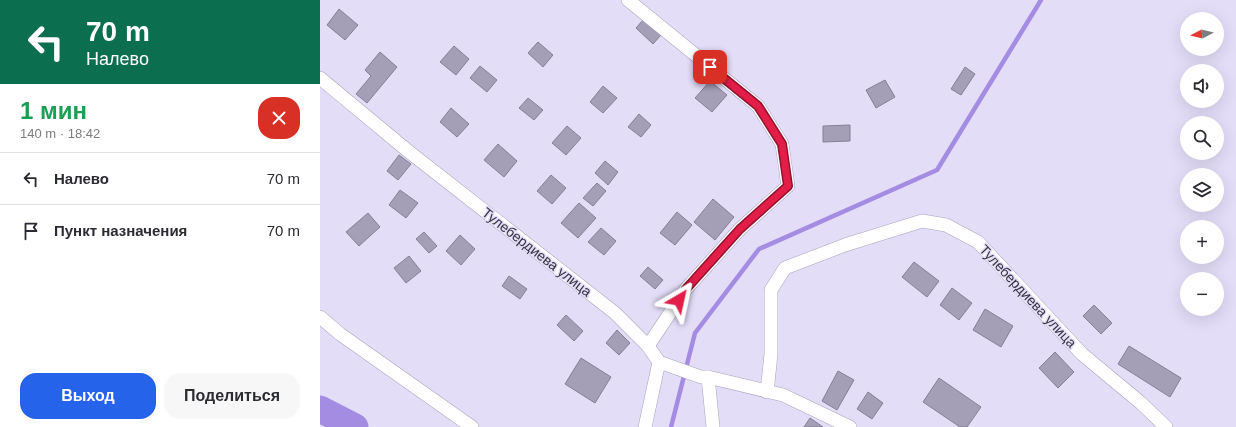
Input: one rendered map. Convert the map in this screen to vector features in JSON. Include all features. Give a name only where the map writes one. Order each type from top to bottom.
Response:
[{"type":"street","points":[[628,0],[758,106],[782,144],[788,186],[740,229],[686,289],[648,346]]},
{"type":"street","name":"Тулебердиева улица","points":[[320,78],[408,151],[615,313],[648,346],[659,362]]},
{"type":"street","name":"Тулебердиева улица","points":[[767,392],[771,354],[771,290],[785,268],[845,245],[922,222],[946,225],[978,242],[1082,354],[1141,403],[1166,427]]},
{"type":"street","points":[[320,317],[340,334],[472,427]]},
{"type":"street","points":[[644,427],[659,362],[704,377],[783,395],[850,427]]},
{"type":"street","points":[[704,377],[713,427]]},
{"type":"building","points":[[339,9],[358,25],[345,40],[327,25]]},
{"type":"building","points":[[643,20],[661,35],[653,44],[636,28]]},
{"type":"building","points":[[538,42],[553,55],[543,67],[528,53]]},
{"type":"building","points":[[454,46],[469,59],[456,75],[440,62]]},
{"type":"building","points":[[380,52],[397,67],[367,103],[356,94],[371,76],[365,70]]},
{"type":"building","points":[[480,66],[497,80],[487,92],[470,78]]},
{"type":"building","points":[[965,67],[975,74],[961,95],[951,89]]},
{"type":"building","points":[[885,80],[895,97],[876,108],[866,90]]},
{"type":"building","points":[[710,81],[727,95],[712,112],[695,98]]},
{"type":"building","points":[[603,86],[617,98],[603,113],[590,102]]},
{"type":"building","points":[[528,98],[543,110],[534,120],[519,108]]},
{"type":"building","points":[[451,108],[469,124],[457,137],[440,122]]},
{"type":"building","points":[[639,114],[651,125],[641,137],[628,127]]},
{"type":"building","points":[[850,125],[850,141],[823,142],[823,126]]},
{"type":"building","points":[[567,126],[581,138],[566,155],[552,143]]},
{"type":"building","points":[[498,144],[517,161],[504,177],[484,160]]},
{"type":"building","points":[[399,155],[411,164],[398,180],[387,171]]},
{"type":"building","points":[[605,161],[618,172],[608,185],[595,173]]},
{"type":"building","points":[[551,175],[566,188],[552,204],[537,191]]},
{"type":"building","points":[[597,183],[606,191],[593,206],[583,198]]},
{"type":"building","points":[[400,190],[418,203],[406,218],[389,205]]},
{"type":"building","points":[[713,199],[734,217],[715,240],[694,222]]},
{"type":"building","points":[[579,203],[596,218],[578,238],[561,223]]},
{"type":"building","points":[[677,212],[692,225],[675,245],[660,233]]},
{"type":"building","points":[[368,213],[380,227],[359,246],[346,232]]},
{"type":"building","points":[[601,228],[616,241],[604,255],[588,242]]},
{"type":"building","points":[[424,232],[437,246],[429,253],[416,239]]},
{"type":"building","points":[[460,235],[475,249],[461,265],[446,251]]},
{"type":"building","points":[[409,256],[421,271],[406,283],[394,268]]},
{"type":"building","points":[[914,262],[939,281],[927,297],[902,277]]},
{"type":"building","points":[[648,267],[663,280],[655,289],[640,276]]},
{"type":"building","points":[[509,276],[527,289],[520,299],[502,286]]},
{"type":"building","points":[[952,288],[972,303],[959,320],[940,305]]},
{"type":"building","points":[[1094,305],[1112,323],[1101,334],[1083,316]]},
{"type":"building","points":[[985,309],[1013,326],[1001,347],[973,330]]},
{"type":"building","points":[[566,315],[583,331],[574,341],[557,325]]},
{"type":"building","points":[[617,330],[630,343],[619,355],[606,343]]},
{"type":"building","points":[[1129,346],[1181,378],[1170,397],[1118,364]]},
{"type":"building","points":[[1055,352],[1074,372],[1058,388],[1039,368]]},
{"type":"building","points":[[581,358],[611,377],[595,403],[565,384]]},
{"type":"building","points":[[838,371],[854,380],[837,410],[822,401]]},
{"type":"building","points":[[939,378],[981,407],[967,427],[960,427],[923,402]]},
{"type":"building","points":[[868,392],[883,403],[872,419],[857,409]]},
{"type":"building","points":[[810,418],[823,427],[804,427]]},
{"type":"waterway","points":[[671,427],[695,333],[759,249],[937,170],[1041,0]]},
{"type":"waterway","points":[[320,409],[355,427]]},
{"type":"route","points":[[679,300],[686,289],[740,229],[788,186],[782,144],[758,106],[710,67]]}]
